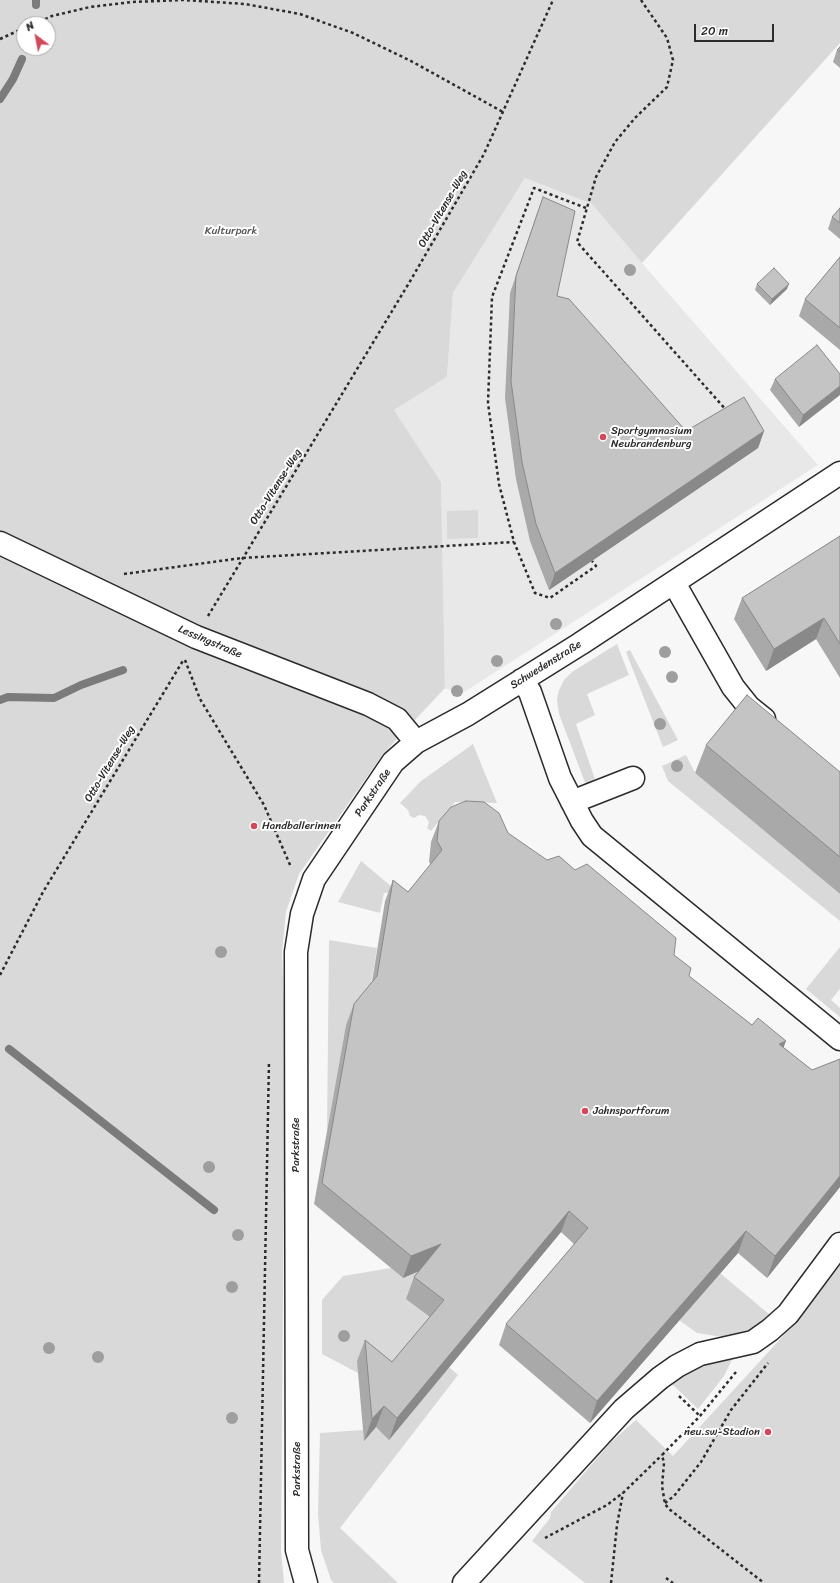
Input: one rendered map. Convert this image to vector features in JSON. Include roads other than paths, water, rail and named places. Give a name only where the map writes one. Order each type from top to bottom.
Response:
[{"type":"street","name":"Schwedenstraße","points":[[416,742],[468,714],[580,644],[840,473]]},
{"type":"street","name":"Lessingstraße","points":[[0,543],[196,637],[368,704],[397,719],[416,742]]},
{"type":"street","points":[[674,583],[733,687],[750,707],[779,732]]},
{"type":"street","points":[[522,680],[530,692],[560,778],[582,821],[592,836],[840,1039]]},
{"type":"street","name":"Parkstraße","points":[[306,1583],[297,1550],[296,952],[302,914],[314,880],[394,762],[416,742]]},
{"type":"street","points":[[572,802],[633,778]]},
{"type":"street","points":[[464,1583],[624,1409],[676,1366],[700,1354],[753,1342],[770,1330],[788,1314],[840,1244]]},
{"type":"waterway","points":[[36,0],[36,5]]},
{"type":"waterway","points":[[0,99],[13,79],[22,59]]},
{"type":"waterway","points":[[0,700],[8,697],[54,698],[81,685],[123,670]]},
{"type":"waterway","points":[[9,1049],[214,1210]]},
{"type":"place","name":"Sportgymnasium Neubrandenburg","points":[[603,437]]},
{"type":"place","name":"Handballerinnen","points":[[254,826]]},
{"type":"place","name":"Jahnsportforum","points":[[585,1111]]},
{"type":"place","name":"neu.sw-Stadion","points":[[768,1432]]},
{"type":"park label","name":"Kulturpark","points":[[231,231]]}]
